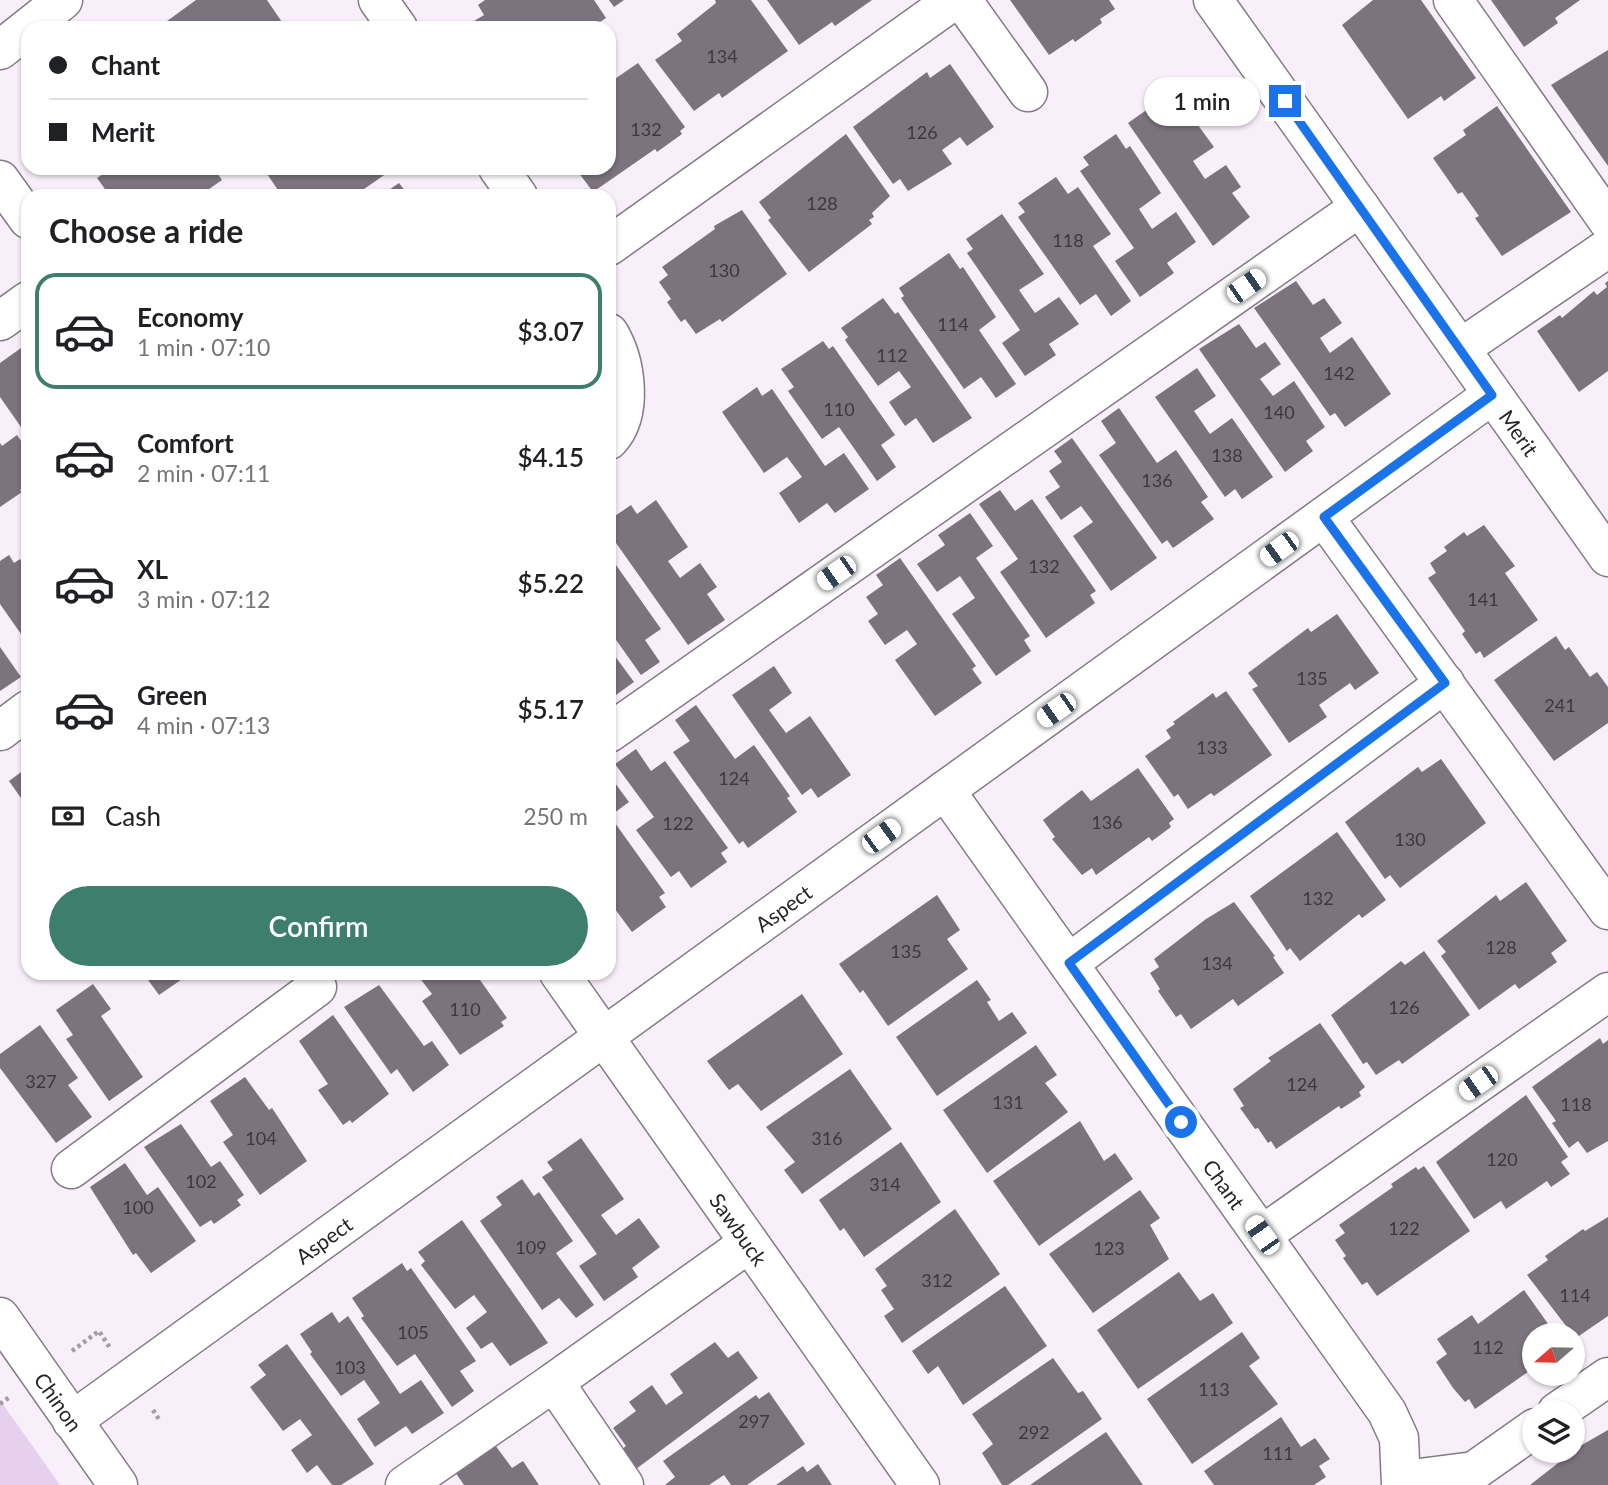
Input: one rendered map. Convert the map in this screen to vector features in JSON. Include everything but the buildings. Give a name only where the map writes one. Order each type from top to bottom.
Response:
[{"type":"street","points":[[37,21],[63,0]]},
{"type":"street","points":[[616,241],[954,0]]},
{"type":"street","points":[[962,0],[1028,92]]},
{"type":"street","points":[[1453,0],[1608,221]]},
{"type":"street","name":"Merit","points":[[1230,6],[1360,207],[1608,557]]},
{"type":"street","points":[[0,50],[21,33]]},
{"type":"street","points":[[0,180],[21,209]]},
{"type":"street","points":[[616,728],[1360,207]]},
{"type":"street","points":[[1461,348],[1608,248]]},
{"type":"street","points":[[0,321],[21,306]]},
{"type":"street","points":[[616,344],[626,391],[616,433]]},
{"type":"street","name":"Aspect","points":[[72,1421],[1492,395]]},
{"type":"street","points":[[1324,517],[1608,910]]},
{"type":"street","points":[[1069,963],[1445,683]]},
{"type":"street","points":[[0,731],[21,715]]},
{"type":"street","name":"Chant","points":[[945,790],[1387,1412],[1399,1438],[1402,1483]]},
{"type":"street","points":[[71,1169],[317,980]]},
{"type":"street","name":"Sawbuck","points":[[564,980],[920,1485]]},
{"type":"street","points":[[1262,1235],[1608,992]]},
{"type":"street","points":[[405,1485],[750,1243]]},
{"type":"street","name":"Chinon","points":[[0,1317],[118,1485]]},
{"type":"street","points":[[1575,1400],[1608,1377]]},
{"type":"street","points":[[554,1382],[624,1485]]},
{"type":"street","points":[[1402,1483],[1474,1471],[1522,1437]]},
{"type":"shaded area","points":[[0,1400],[60,1485],[0,1485]]},
{"type":"route","points":[[1181,1122],[1069,963],[1445,683],[1324,517],[1492,395],[1285,101]]}]
